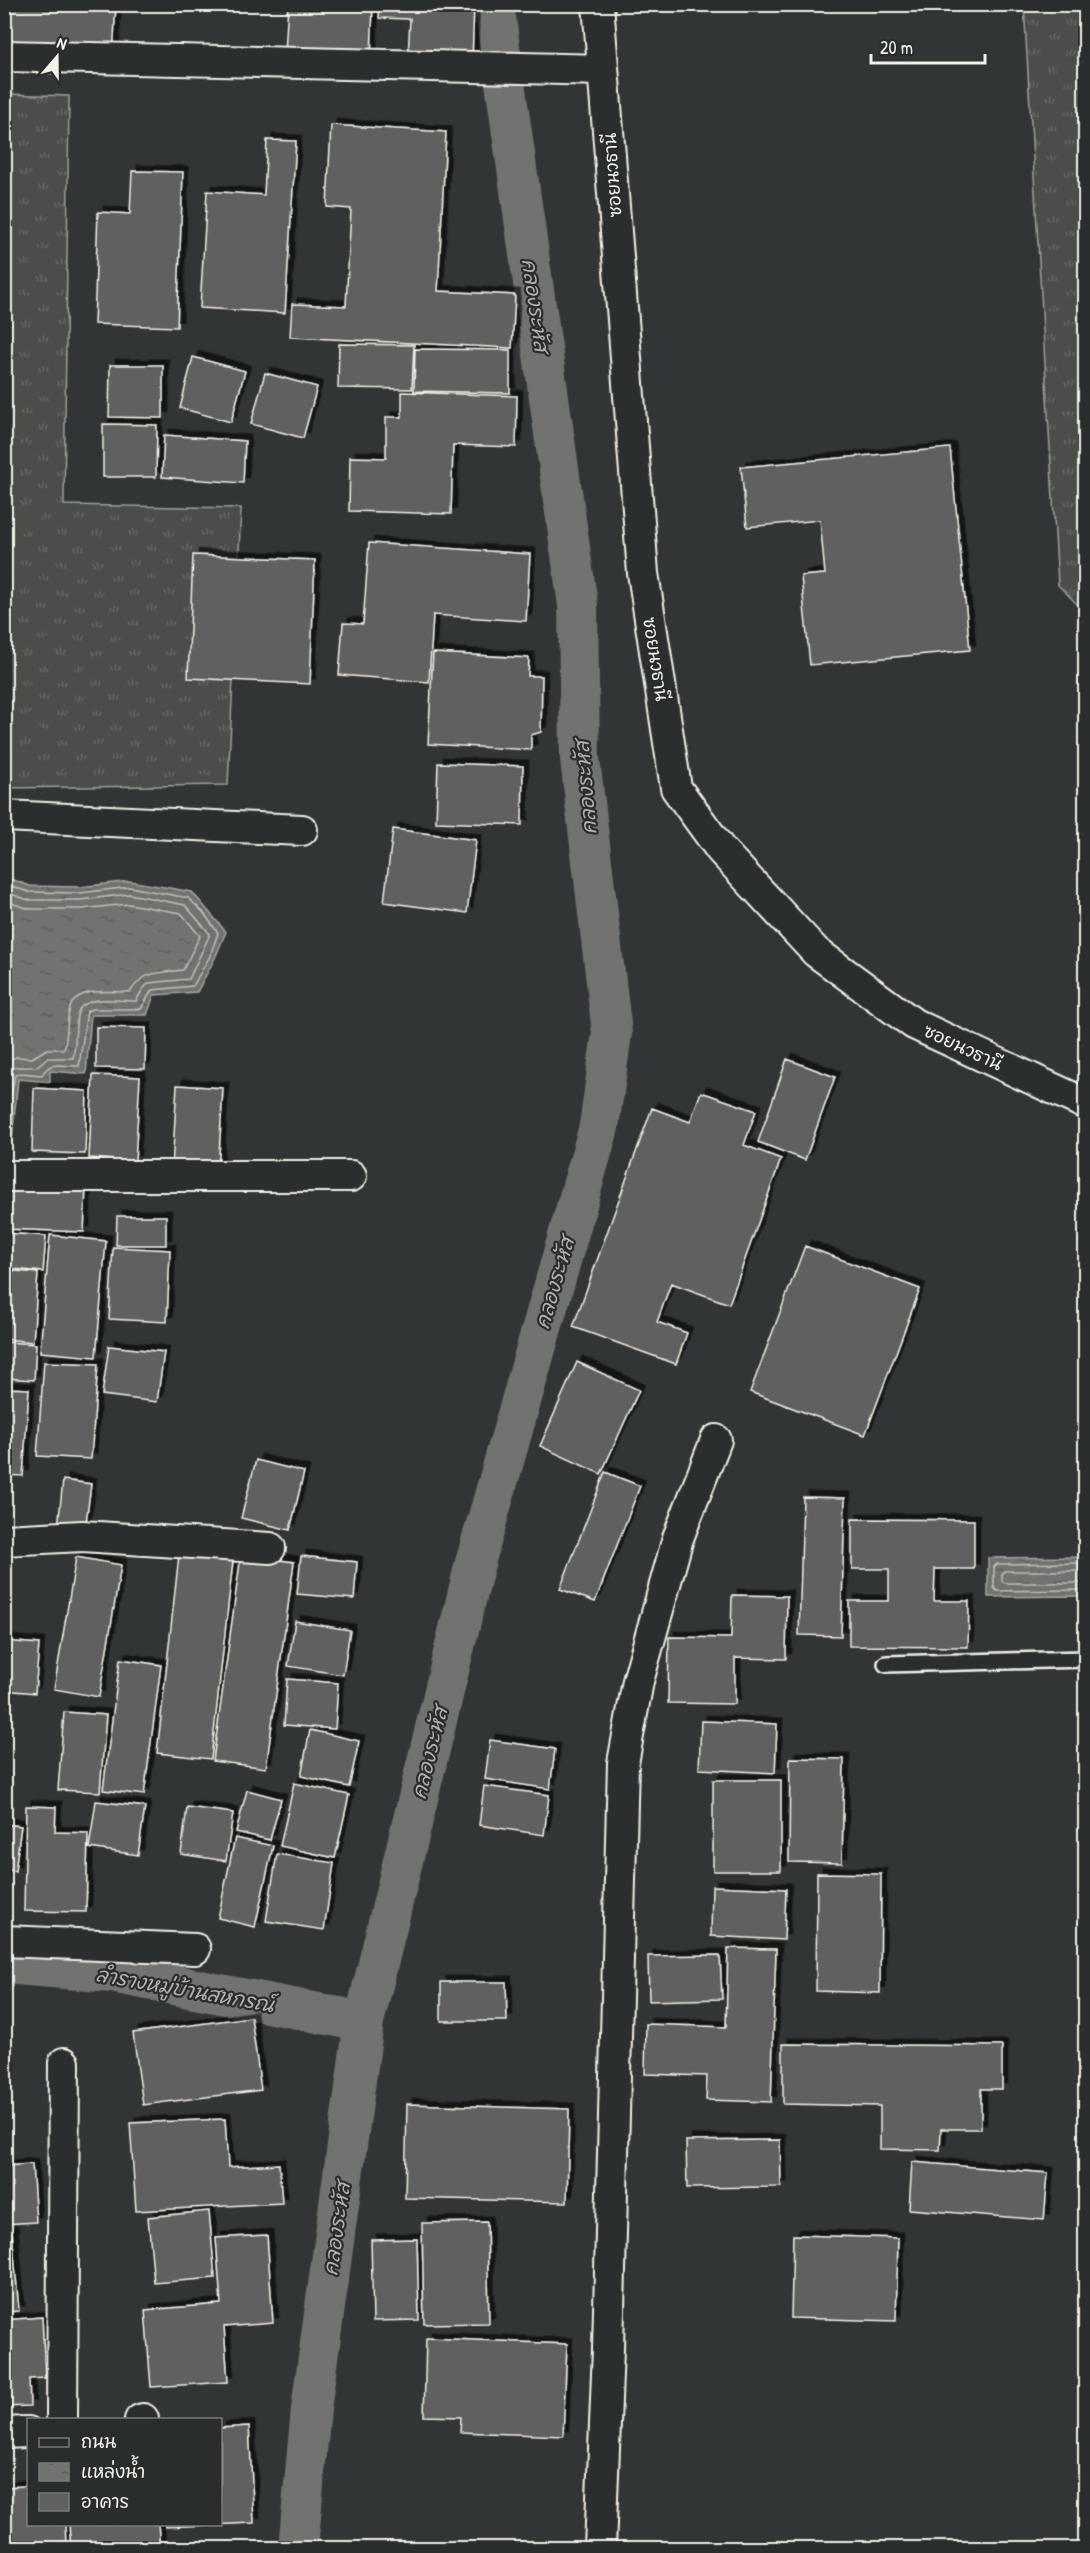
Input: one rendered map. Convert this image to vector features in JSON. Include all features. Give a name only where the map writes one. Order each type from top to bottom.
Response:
[{"type":"street","name":"ซอยนวธานี","points":[[598,4],[595,70],[643,573],[676,788],[721,850],[816,952],[914,1024],[1086,1104]]},
{"type":"street","points":[[4,56],[595,70]]},
{"type":"street","points":[[4,816],[302,830]]},
{"type":"street","points":[[4,1176],[351,1176]]},
{"type":"street","points":[[600,2548],[608,2349],[623,1763],[638,1681],[672,1560],[716,1440]]},
{"type":"street","points":[[4,1540],[82,1536],[270,1548]]},
{"type":"street","points":[[4,1941],[195,1949]]},
{"type":"street","points":[[62,2418],[64,2063]]},
{"type":"street","points":[[4,2433],[27,2432]]},
{"type":"lane","points":[[886,1664],[1086,1659]]},
{"type":"green space","points":[[1024,5],[1085,5],[1085,612],[1058,585]]},
{"type":"green space","points":[[5,94],[69,96],[64,505],[241,508],[228,785],[5,788]]},
{"type":"water","points":[[5,877],[30,886],[80,887],[130,881],[192,892],[226,932],[197,992],[154,995],[147,1015],[91,1015],[86,1074],[50,1071],[50,1082],[18,1079],[12,1139],[4,1139]]},
{"type":"water","points":[[1085,1557],[1085,1596],[988,1597],[988,1558]]},
{"type":"building","points":[[4,4],[116,4],[113,55],[4,49]]},
{"type":"building","points":[[288,4],[373,4],[371,57],[285,52]]},
{"type":"building","points":[[380,4],[474,4],[472,61],[408,58],[410,19],[379,18]]},
{"type":"building","points":[[331,125],[446,132],[438,291],[515,295],[512,348],[290,337],[292,304],[346,306],[351,209],[327,207]]},
{"type":"building","points":[[267,140],[296,141],[285,313],[200,308],[207,191],[264,195]]},
{"type":"building","points":[[132,171],[183,172],[177,327],[94,324],[98,212],[130,214]]},
{"type":"building","points":[[339,344],[414,345],[412,389],[338,388]]},
{"type":"building","points":[[415,349],[510,350],[510,393],[414,391]]},
{"type":"building","points":[[193,357],[245,371],[231,422],[180,408]]},
{"type":"building","points":[[110,365],[163,365],[163,418],[109,417]]},
{"type":"building","points":[[265,373],[317,387],[303,438],[251,424]]},
{"type":"building","points":[[402,392],[517,396],[516,447],[453,445],[451,514],[349,511],[350,457],[386,458],[386,417],[402,417]]},
{"type":"building","points":[[103,424],[157,425],[156,477],[103,477]]},
{"type":"building","points":[[164,435],[245,441],[243,483],[162,477]]},
{"type":"building","points":[[950,448],[970,650],[810,665],[801,576],[825,574],[820,520],[747,527],[741,467]]},
{"type":"building","points":[[369,543],[530,554],[526,621],[433,615],[429,682],[339,675],[343,623],[363,624]]},
{"type":"building","points":[[193,555],[315,560],[310,684],[188,678]]},
{"type":"building","points":[[433,653],[529,658],[528,676],[542,676],[541,732],[531,735],[531,750],[428,744]]},
{"type":"building","points":[[438,763],[523,766],[522,825],[436,822]]},
{"type":"building","points":[[393,829],[476,840],[467,913],[384,902]]},
{"type":"building","points":[[96,1027],[146,1028],[145,1069],[96,1068]]},
{"type":"building","points":[[787,1059],[835,1077],[805,1160],[758,1142]]},
{"type":"building","points":[[93,1075],[140,1077],[135,1161],[89,1158]]},
{"type":"building","points":[[177,1085],[223,1088],[218,1171],[172,1168]]},
{"type":"building","points":[[34,1088],[87,1091],[85,1154],[32,1152]]},
{"type":"building","points":[[701,1092],[756,1111],[744,1145],[781,1159],[729,1304],[671,1283],[657,1322],[687,1333],[676,1364],[573,1327],[652,1108],[690,1122]]},
{"type":"building","points":[[4,1181],[86,1184],[84,1232],[4,1229]]},
{"type":"building","points":[[117,1216],[166,1216],[166,1245],[116,1245]]},
{"type":"building","points":[[4,1233],[46,1236],[43,1272],[4,1268]]},
{"type":"building","points":[[50,1235],[106,1241],[96,1357],[40,1352]]},
{"type":"building","points":[[805,1246],[920,1289],[865,1435],[750,1392]]},
{"type":"building","points":[[113,1247],[170,1250],[167,1322],[109,1319]]},
{"type":"building","points":[[4,1270],[38,1273],[33,1342],[4,1339]]},
{"type":"building","points":[[4,1342],[36,1344],[34,1380],[4,1378]]},
{"type":"building","points":[[109,1346],[164,1352],[157,1402],[102,1395]]},
{"type":"building","points":[[44,1362],[98,1364],[91,1459],[37,1456]]},
{"type":"building","points":[[577,1362],[639,1390],[601,1474],[540,1446]]},
{"type":"building","points":[[4,1388],[29,1389],[23,1476],[4,1475]]},
{"type":"building","points":[[256,1460],[304,1472],[290,1530],[241,1518]]},
{"type":"building","points":[[605,1472],[640,1486],[595,1602],[560,1589]]},
{"type":"building","points":[[63,1480],[91,1484],[85,1530],[58,1527]]},
{"type":"building","points":[[803,1497],[845,1498],[841,1636],[799,1635]]},
{"type":"building","points":[[852,1519],[974,1520],[974,1569],[935,1569],[934,1601],[969,1601],[968,1647],[849,1646],[849,1601],[889,1601],[889,1569],[852,1569]]},
{"type":"building","points":[[180,1546],[234,1552],[211,1759],[157,1753]]},
{"type":"building","points":[[241,1555],[294,1562],[266,1768],[213,1761]]},
{"type":"building","points":[[301,1556],[357,1562],[354,1599],[297,1594]]},
{"type":"building","points":[[76,1557],[121,1565],[99,1697],[54,1689]]},
{"type":"building","points":[[732,1595],[787,1596],[786,1659],[735,1658],[735,1704],[668,1703],[669,1637],[731,1638]]},
{"type":"building","points":[[295,1621],[350,1630],[343,1675],[288,1666]]},
{"type":"building","points":[[4,1641],[39,1644],[35,1693],[4,1690]]},
{"type":"building","points":[[120,1659],[161,1665],[144,1795],[103,1790]]},
{"type":"building","points":[[287,1679],[338,1683],[335,1729],[284,1725]]},
{"type":"building","points":[[64,1712],[106,1715],[100,1792],[58,1790]]},
{"type":"building","points":[[701,1721],[777,1724],[775,1773],[699,1769]]},
{"type":"building","points":[[310,1730],[359,1741],[349,1787],[301,1776]]},
{"type":"building","points":[[490,1740],[555,1749],[550,1789],[485,1779]]},
{"type":"building","points":[[790,1758],[844,1759],[842,1863],[789,1862]]},
{"type":"building","points":[[713,1780],[781,1780],[781,1871],[713,1871]]},
{"type":"building","points":[[294,1783],[349,1795],[335,1858],[280,1846]]},
{"type":"building","points":[[484,1786],[549,1795],[544,1835],[479,1825]]},
{"type":"building","points":[[247,1790],[281,1799],[270,1840],[236,1832]]},
{"type":"building","points":[[96,1801],[145,1807],[138,1855],[89,1848]]},
{"type":"building","points":[[26,1806],[56,1807],[55,1832],[88,1833],[86,1912],[24,1911]]},
{"type":"building","points":[[187,1807],[233,1813],[226,1861],[181,1854]]},
{"type":"building","points":[[4,1824],[21,1826],[15,1871],[4,1869]]},
{"type":"building","points":[[235,1838],[273,1846],[255,1927],[218,1918]]},
{"type":"building","points":[[277,1854],[334,1863],[324,1930],[266,1921]]},
{"type":"building","points":[[817,1873],[881,1874],[880,1993],[816,1991]]},
{"type":"building","points":[[712,1886],[786,1889],[784,1940],[711,1936]]},
{"type":"building","points":[[728,1948],[776,1949],[771,2102],[706,2100],[707,2076],[645,2074],[646,2024],[726,2027]]},
{"type":"building","points":[[720,1955],[722,1999],[649,2001],[648,1956]]},
{"type":"building","points":[[441,1982],[506,1982],[507,2021],[441,2021]]},
{"type":"building","points":[[251,2017],[261,2090],[143,2105],[133,2033]]},
{"type":"building","points":[[783,2044],[1002,2046],[1002,2089],[981,2089],[981,2129],[941,2129],[940,2150],[880,2149],[880,2106],[783,2104]]},
{"type":"building","points":[[407,2104],[569,2109],[567,2202],[405,2198]]},
{"type":"building","points":[[225,2119],[228,2167],[279,2164],[282,2203],[136,2211],[130,2123]]},
{"type":"building","points":[[780,2140],[781,2187],[687,2188],[686,2141]]},
{"type":"building","points":[[912,2162],[1048,2173],[1044,2220],[909,2209]]},
{"type":"building","points":[[32,2164],[36,2222],[4,2224],[4,2166]]},
{"type":"building","points":[[209,2211],[215,2278],[154,2283],[148,2217]]},
{"type":"building","points":[[487,2222],[489,2323],[424,2324],[422,2223]]},
{"type":"building","points":[[4,2232],[12,2232],[19,2311],[4,2312]]},
{"type":"building","points":[[267,2235],[273,2323],[224,2327],[228,2382],[151,2387],[145,2310],[221,2304],[216,2238]]},
{"type":"building","points":[[793,2235],[898,2238],[896,2321],[791,2318]]},
{"type":"building","points":[[417,2239],[419,2320],[373,2321],[371,2240]]},
{"type":"building","points":[[42,2317],[45,2378],[29,2379],[30,2406],[4,2407],[4,2320]]},
{"type":"building","points":[[426,2338],[567,2344],[563,2436],[460,2432],[461,2417],[424,2416]]},
{"type":"building","points":[[249,2426],[254,2523],[222,2524],[222,2428]]},
{"type":"building","points":[[27,2486],[27,2526],[65,2526],[66,2548],[4,2548],[4,2487]]},
{"type":"building","points":[[69,2526],[158,2526],[160,2548],[71,2548]]},
{"type":"waterway","name":"คลองระหัส","points":[[298,2548],[311,2409],[364,2022],[475,1563],[599,1127],[612,1033],[580,759],[578,605],[494,4]]},
{"type":"waterway","name":"ลำรางหมู่บ้านสหกรณ์","points":[[4,1964],[113,1973],[364,2022]]}]
